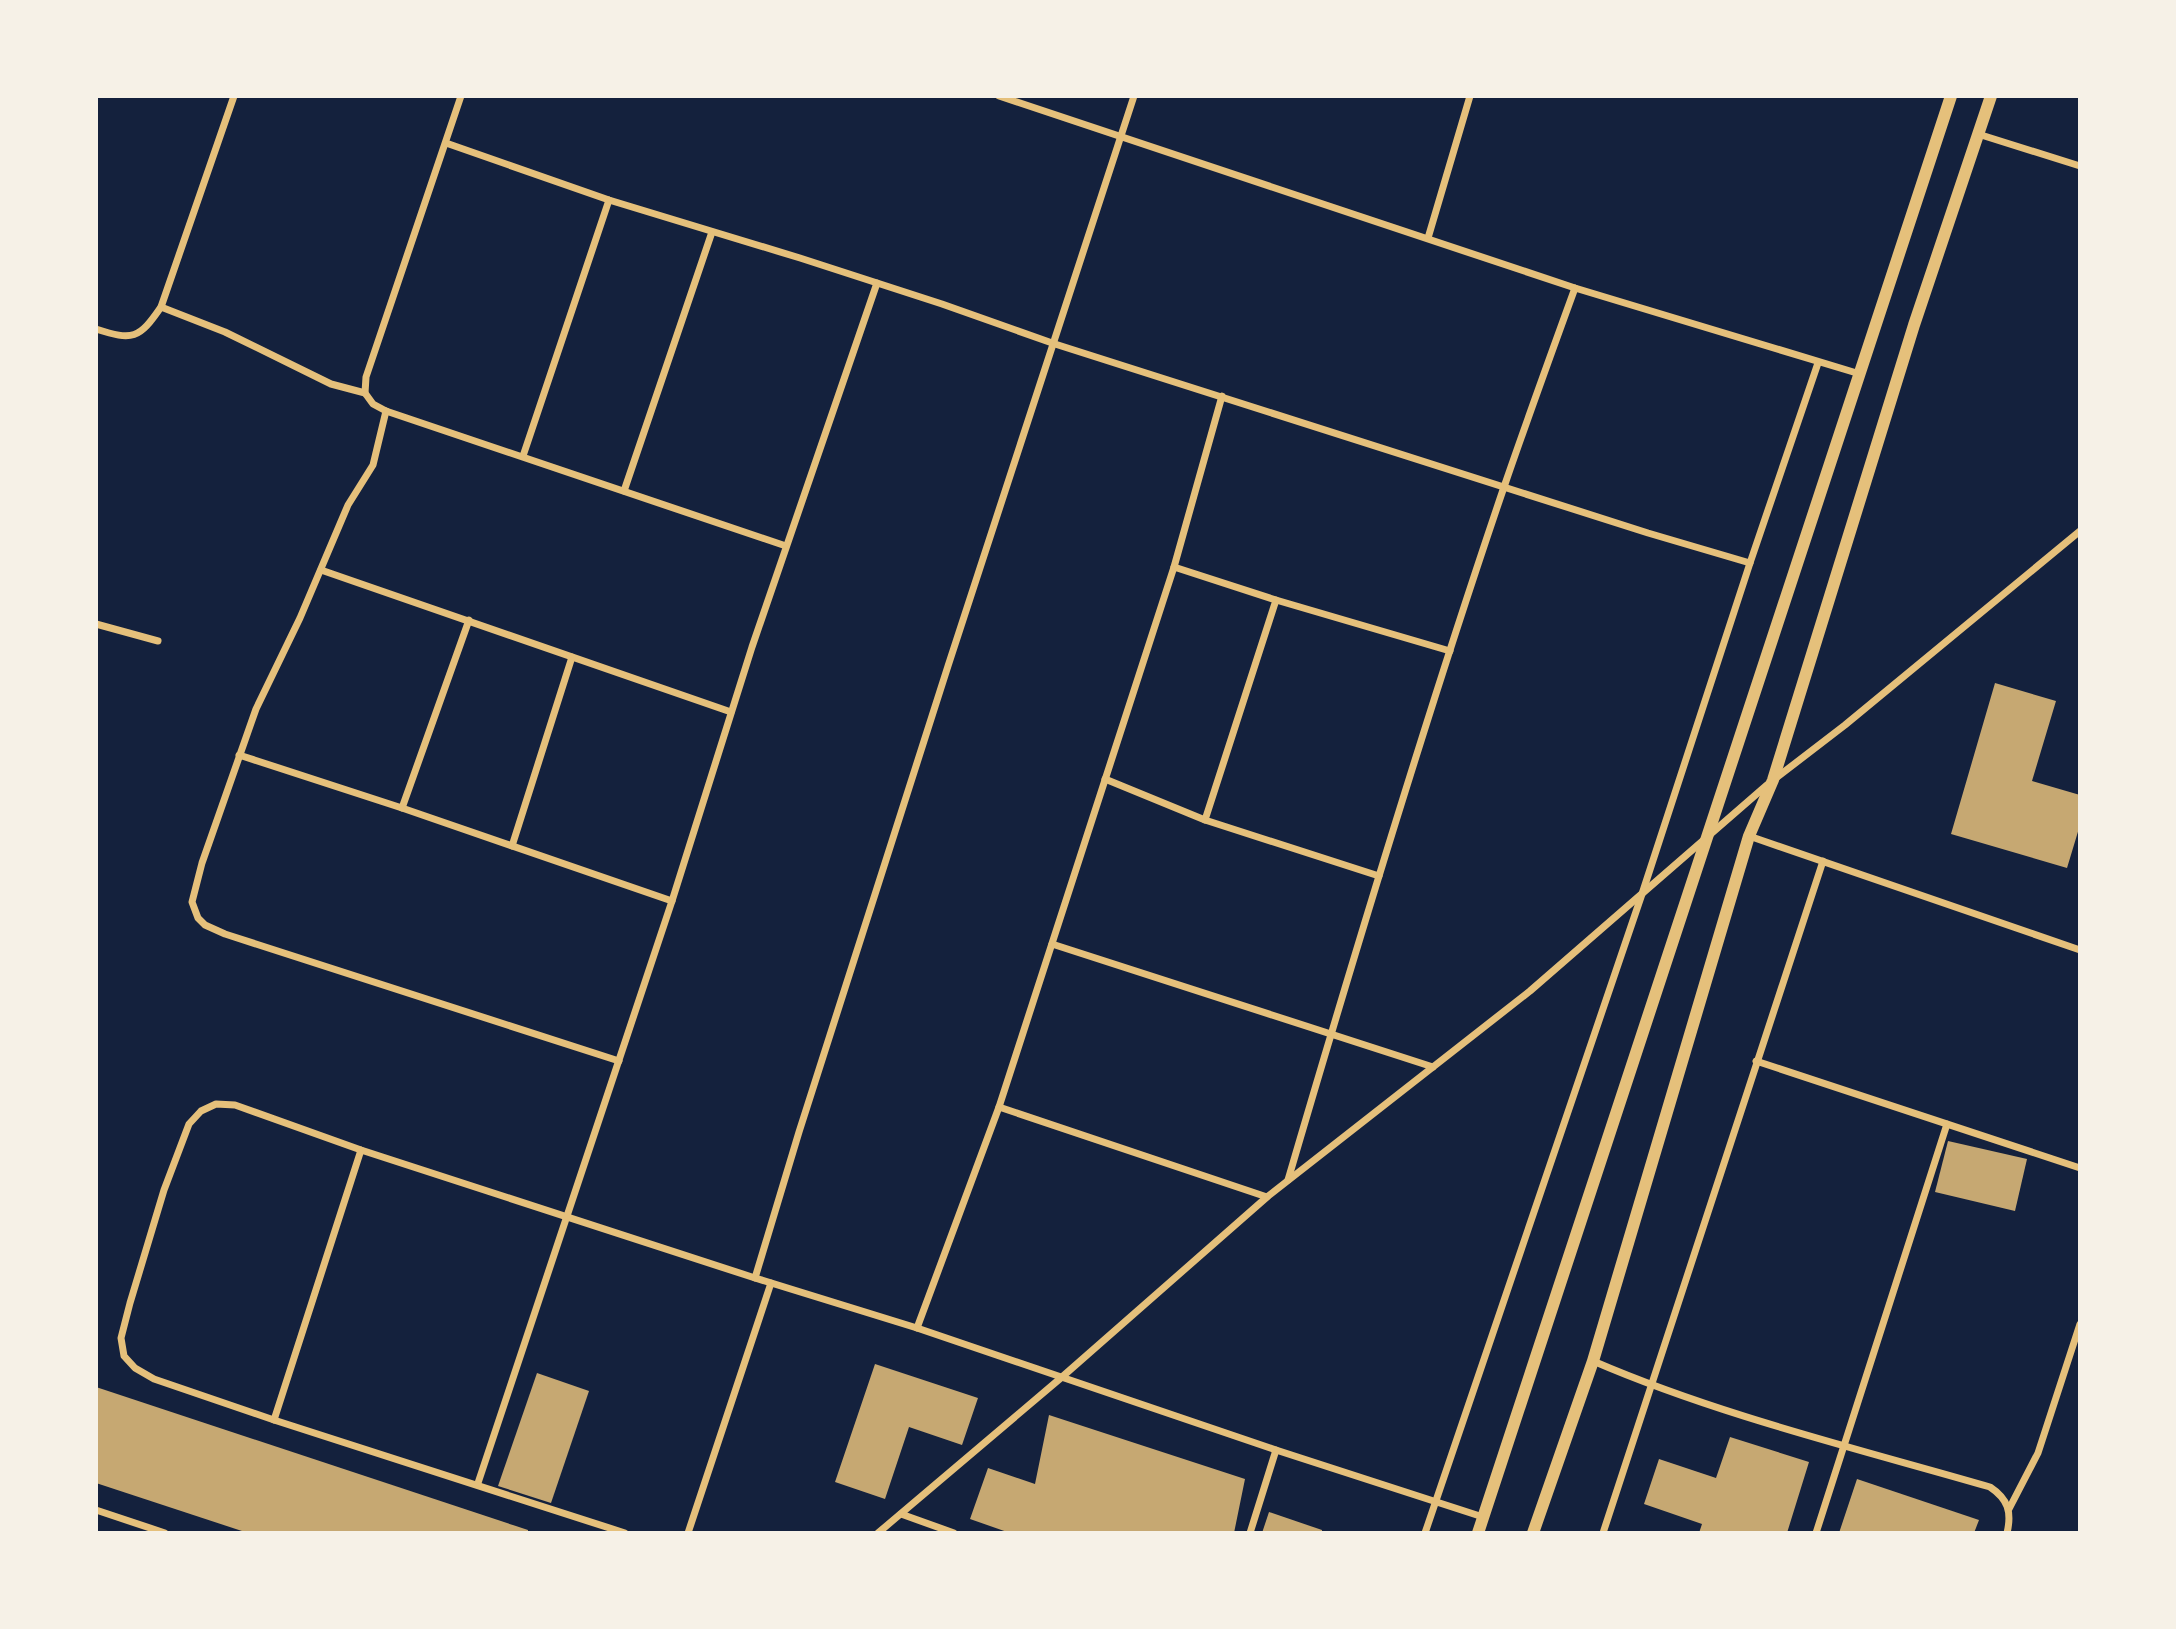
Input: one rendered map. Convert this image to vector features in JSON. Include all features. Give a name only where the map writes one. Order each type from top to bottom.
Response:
[{"type":"street","points":[[96,329],[122,336],[138,334],[148,326],[161,307],[234,96]]},
{"type":"street","points":[[365,393],[366,377],[461,96]]},
{"type":"street","points":[[999,96],[1575,288],[1861,374]]},
{"type":"street","points":[[755,1278],[799,1132],[1134,96]]},
{"type":"street","points":[[1428,238],[1471,96]]},
{"type":"street","points":[[1478,1533],[1951,96]]},
{"type":"street","points":[[1533,1533],[1593,1361],[1749,836],[1773,780],[1914,324],[1991,96]]},
{"type":"street","points":[[1978,134],[2080,166]]},
{"type":"street","points":[[446,143],[608,200],[877,283],[1055,344],[1750,563]]},
{"type":"street","points":[[523,456],[608,200]]},
{"type":"street","points":[[624,491],[712,232]]},
{"type":"street","points":[[478,1483],[620,1060],[786,546],[877,283]]},
{"type":"street","points":[[1288,1181],[1378,876],[1450,651],[1504,486],[1575,288]]},
{"type":"street","points":[[161,307],[225,332],[331,384],[365,393],[373,404],[387,411],[786,546]]},
{"type":"street","points":[[1425,1533],[1642,894],[1818,363]]},
{"type":"street","points":[[917,1328],[999,1107],[1174,567],[1222,396]]},
{"type":"street","points":[[387,411],[373,466],[348,505],[321,570],[256,709],[202,863],[192,902],[198,918],[205,925],[225,934],[620,1060]]},
{"type":"street","points":[[878,1533],[1062,1377],[1267,1197],[1530,991],[1773,780],[1866,708],[2080,531]]},
{"type":"street","points":[[1174,567],[1450,651]]},
{"type":"street","points":[[321,570],[731,712]]},
{"type":"street","points":[[1205,820],[1276,600]]},
{"type":"street","points":[[402,808],[469,621]]},
{"type":"street","points":[[96,624],[158,641]]},
{"type":"street","points":[[512,846],[572,657]]},
{"type":"street","points":[[239,755],[672,901]]},
{"type":"street","points":[[1105,779],[1205,820],[1378,876]]},
{"type":"street","points":[[1749,836],[2080,950]]},
{"type":"street","points":[[1603,1533],[1823,861]]},
{"type":"street","points":[[1052,944],[1433,1067]]},
{"type":"street","points":[[1756,1061],[2080,1168]]},
{"type":"street","points":[[625,1533],[478,1483],[274,1420],[154,1378],[135,1367],[124,1356],[121,1338],[130,1303],[164,1190],[189,1124],[201,1111],[216,1104],[235,1105],[361,1150],[917,1328],[1483,1517]]},
{"type":"street","points":[[999,1107],[1267,1197]]},
{"type":"street","points":[[1816,1533],[1947,1124]]},
{"type":"street","points":[[274,1420],[361,1150]]},
{"type":"street","points":[[688,1533],[771,1283]]},
{"type":"street","points":[[2007,1533],[2009,1508],[2038,1453],[2080,1324]]},
{"type":"street","points":[[1593,1361],[1651,1385],[1990,1487],[2003,1495],[2009,1508]]},
{"type":"street","points":[[1250,1533],[1276,1450]]},
{"type":"street","points":[[96,1510],[165,1533]]},
{"type":"street","points":[[901,1514],[954,1533]]},
{"type":"building","points":[[1995,683],[2056,701],[2032,781],[2080,795],[2080,825],[2067,868],[1951,834]]},
{"type":"building","points":[[1948,1141],[2027,1159],[2015,1211],[1935,1192]]},
{"type":"building","points":[[875,1364],[978,1398],[962,1445],[909,1427],[885,1499],[835,1482]]},
{"type":"building","points":[[537,1373],[589,1391],[551,1503],[498,1486]]},
{"type":"building","points":[[96,1387],[528,1530],[528,1533],[248,1533],[96,1483]]},
{"type":"building","points":[[1049,1415],[1245,1479],[1234,1533],[1010,1533],[970,1519],[988,1468],[1035,1484]]},
{"type":"building","points":[[1730,1437],[1809,1462],[1787,1533],[1699,1533],[1702,1524],[1644,1504],[1659,1459],[1716,1478]]},
{"type":"building","points":[[1857,1479],[1979,1520],[1974,1533],[1839,1533]]},
{"type":"building","points":[[1269,1512],[1322,1530],[1322,1533],[1262,1533]]}]
